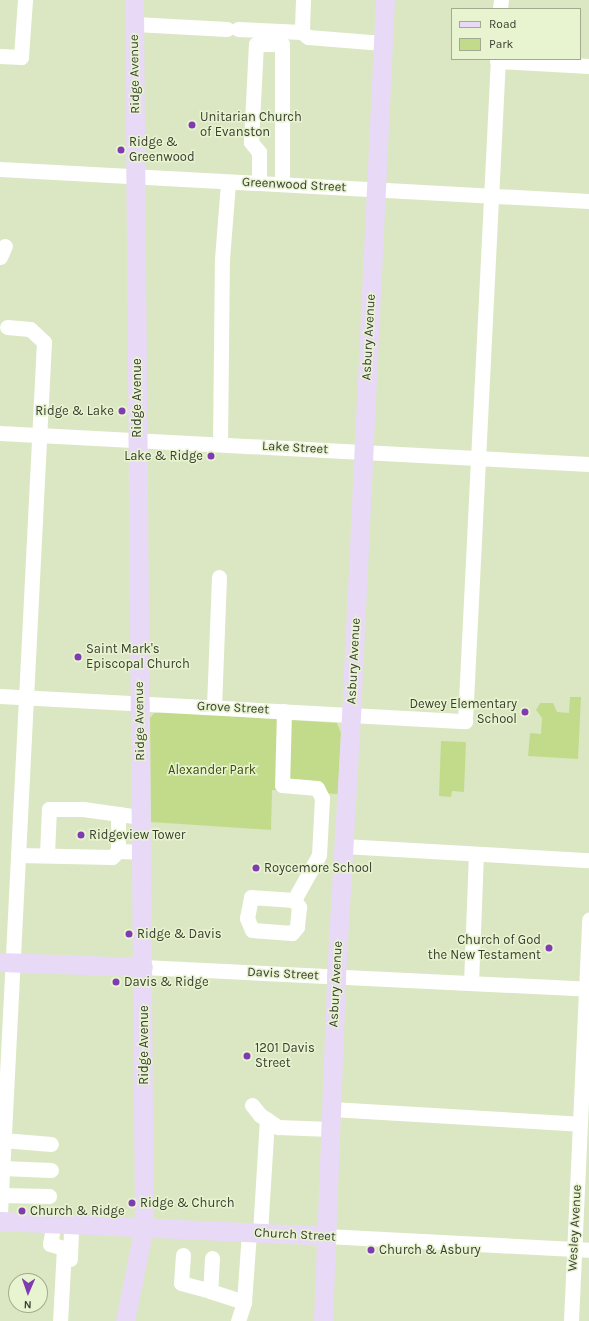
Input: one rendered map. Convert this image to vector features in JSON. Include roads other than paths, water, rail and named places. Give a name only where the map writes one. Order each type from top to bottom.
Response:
[{"type":"main road","name":"Ridge Avenue","points":[[125,1321],[144,1227],[134,0]]},
{"type":"main road","name":"Asbury Avenue","points":[[323,1321],[336,976],[351,715],[385,0]]},
{"type":"main road","name":"Davis Street","points":[[6,962],[143,967]]},
{"type":"main road","name":"Church Street","points":[[0,1221],[326,1236]]},
{"type":"street","points":[[0,56],[22,57],[25,0]]},
{"type":"street","points":[[302,32],[303,0]]},
{"type":"street","points":[[135,24],[302,32],[308,37],[383,43]]},
{"type":"street","points":[[259,183],[259,152],[251,142],[256,44],[282,44],[282,184]]},
{"type":"street","points":[[479,458],[497,60],[589,66]]},
{"type":"street","name":"Greenwood Street","points":[[0,170],[589,201]]},
{"type":"street","points":[[220,444],[222,259],[228,182]]},
{"type":"street","points":[[0,1213],[3,1140],[2,1116],[6,962],[18,854],[44,342],[30,329],[7,327]]},
{"type":"street","name":"Lake Street","points":[[0,433],[589,464]]},
{"type":"street","name":"Grove Street","points":[[0,696],[465,721],[479,458]]},
{"type":"street","points":[[214,707],[219,577]]},
{"type":"street","points":[[284,711],[282,785],[318,788],[322,798],[319,855],[294,900]]},
{"type":"street","points":[[47,854],[48,809],[141,817]]},
{"type":"street","points":[[18,854],[112,857],[118,851],[118,814]]},
{"type":"street","points":[[343,846],[589,860]]},
{"type":"street","points":[[118,851],[141,852]]},
{"type":"street","points":[[471,983],[476,854]]},
{"type":"street","name":"Wesley Avenue","points":[[571,1321],[582,1250],[580,1124],[589,919]]},
{"type":"street","name":"Davis Street","points":[[143,967],[587,989]]},
{"type":"street","points":[[252,1105],[278,1127],[330,1129]]},
{"type":"street","points":[[331,1109],[580,1124]]},
{"type":"street","points":[[238,1321],[244,1302],[254,1233],[267,1119]]},
{"type":"street","points":[[3,1140],[51,1144]]},
{"type":"street","points":[[2,1168],[50,1170]]},
{"type":"street","points":[[1,1195],[49,1196]]},
{"type":"street","points":[[60,1321],[64,1248],[50,1244],[63,1224]]},
{"type":"street","points":[[63,1224],[67,1321]]},
{"type":"street","name":"Church Street","points":[[326,1236],[582,1250]]},
{"type":"street","points":[[183,1255],[181,1283],[244,1302]]},
{"type":"street","points":[[210,1291],[212,1258]]},
{"type":"place","name":"Unitarian Church of Evanston","points":[[192,125]]},
{"type":"place","name":"Ridge & Greenwood","points":[[121,150]]},
{"type":"place","name":"Ridge & Lake","points":[[122,411]]},
{"type":"place","name":"Lake & Ridge","points":[[211,456]]},
{"type":"place","name":"Saint Mark's Episcopal Church","points":[[78,657]]},
{"type":"place","name":"Dewey Elementary School","points":[[525,712]]},
{"type":"place","name":"Ridgeview Tower","points":[[81,835]]},
{"type":"place","name":"Roycemore School","points":[[256,868]]},
{"type":"place","name":"Ridge & Davis","points":[[129,934]]},
{"type":"place","name":"Church of God the New Testament","points":[[549,948]]},
{"type":"place","name":"Davis & Ridge","points":[[116,982]]},
{"type":"place","name":"1201 Davis Street","points":[[247,1056]]},
{"type":"place","name":"Ridge & Church","points":[[132,1203]]},
{"type":"place","name":"Church & Ridge","points":[[22,1211]]},
{"type":"place","name":"Church & Asbury","points":[[371,1250]]},
{"type":"park label","name":"Alexander Park","points":[[212,770]]}]
